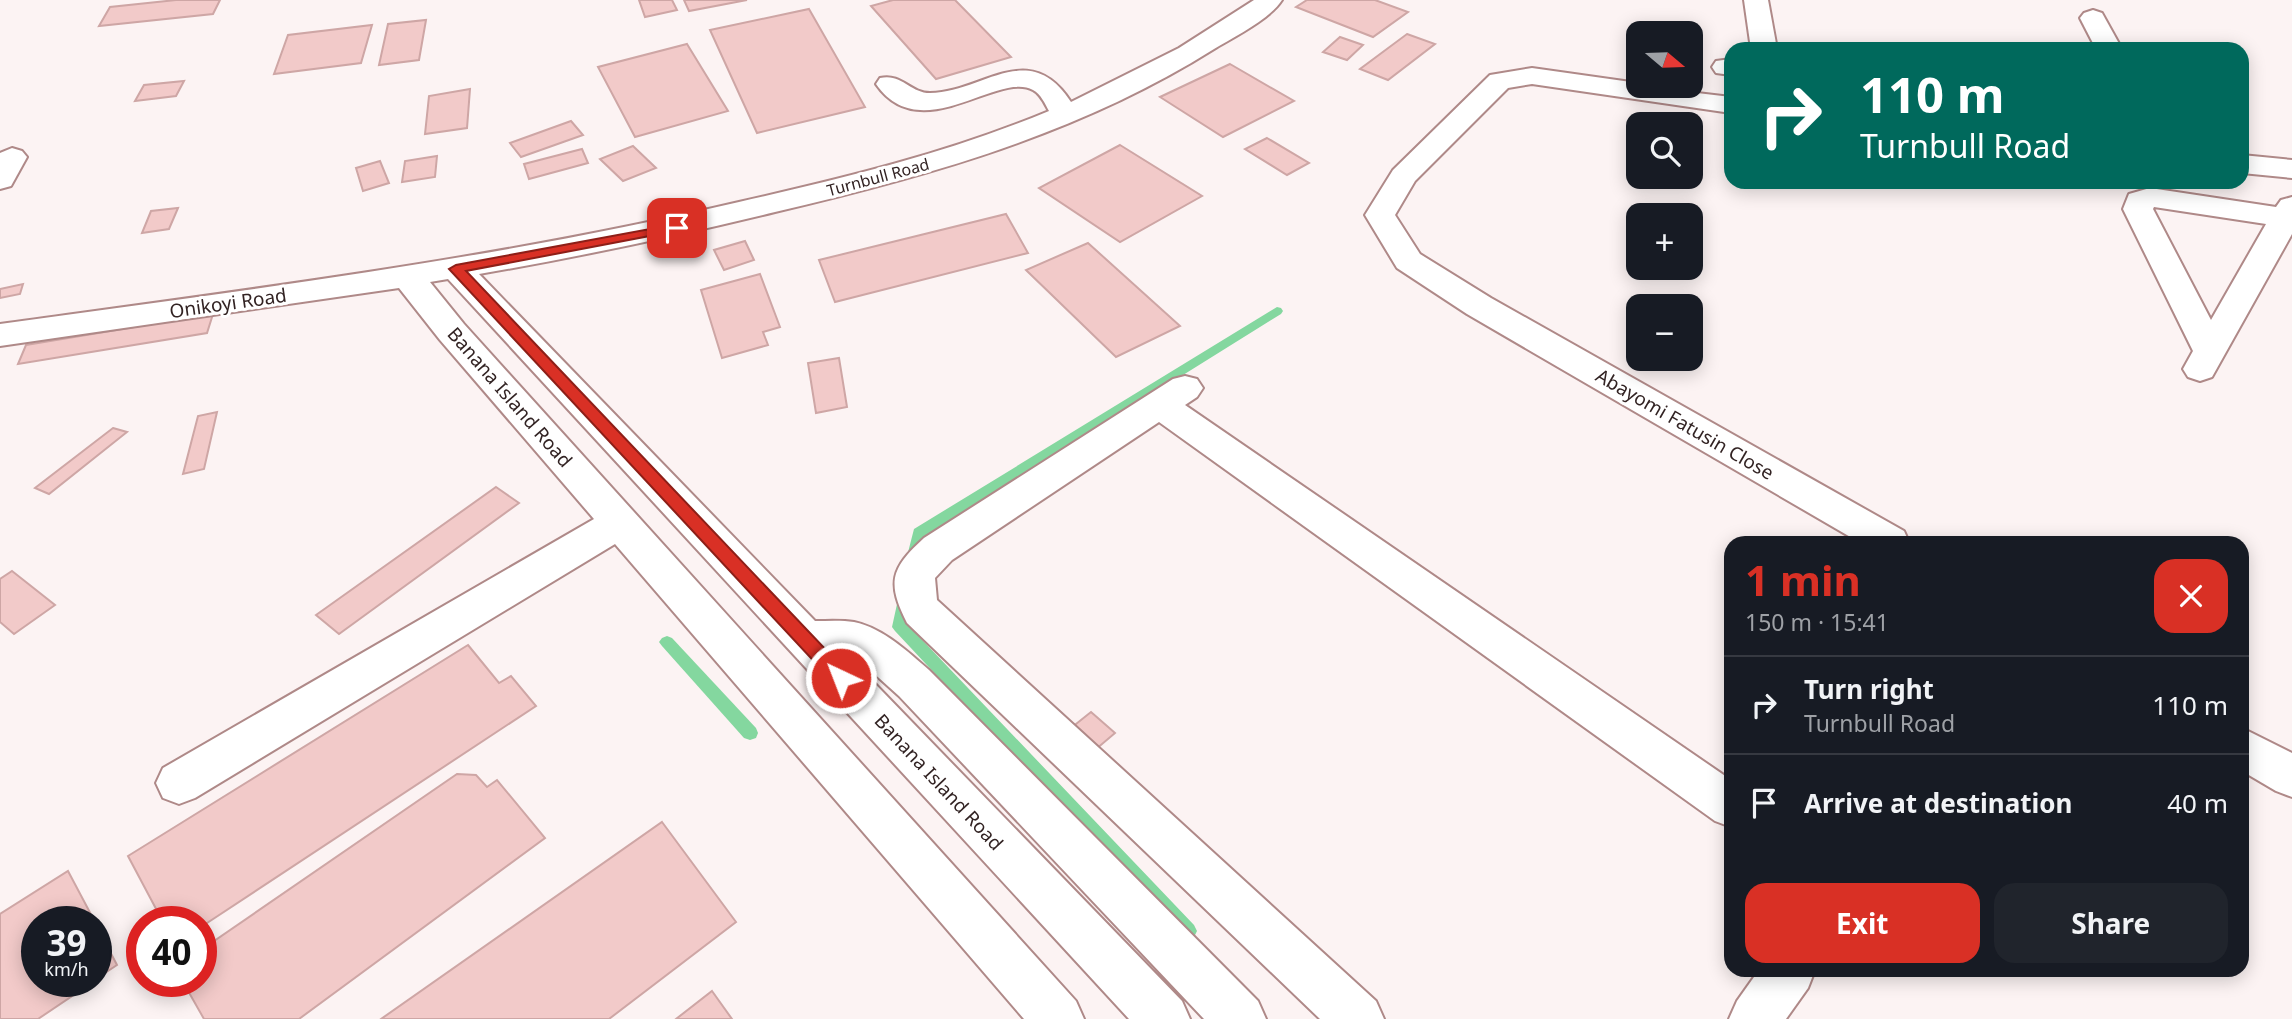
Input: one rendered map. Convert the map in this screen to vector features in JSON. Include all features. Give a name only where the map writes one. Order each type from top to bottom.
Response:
[{"type":"street","name":"Turnbull Road","points":[[456,269],[677,228],[916,168],[1065,115],[1165,67],[1270,0]]},
{"type":"street","points":[[1756,0],[1763,42]]},
{"type":"street","points":[[2093,19],[2105,42]]},
{"type":"street","name":"Abayomi Fatusin Close","points":[[1724,104],[1532,76],[1500,81],[1403,176],[1380,215],[1408,261],[1479,306],[1880,536]]},
{"type":"street","points":[[890,84],[917,100],[938,101],[995,83],[1032,80],[1049,90],[1065,115]]},
{"type":"street","points":[[2249,165],[2286,168],[2290,210],[2204,362],[2138,208],[2140,200],[2150,197],[2290,210]]},
{"type":"street","name":"Onikoyi Road","points":[[0,335],[456,269]]},
{"type":"street","name":"Banana Island Road","points":[[456,269],[1164,1019]]},
{"type":"street","name":"Banana Island Road","points":[[408,277],[452,332],[1058,1019]]},
{"type":"street","points":[[1359,1019],[922,611],[915,597],[913,579],[922,564],[938,549],[1172,397],[1724,801]]},
{"type":"street","points":[[179,783],[620,522]]},
{"type":"street","points":[[803,638],[853,639],[884,657],[914,683],[1240,1019]]},
{"type":"street","points":[[2249,752],[2292,777]]},
{"type":"street","points":[[1755,1019],[1785,977]]},
{"type":"building","points":[[176,0],[220,0],[213,14],[99,26],[110,7]]},
{"type":"building","points":[[639,0],[672,0],[677,10],[645,17]]},
{"type":"building","points":[[684,0],[747,0],[689,11]]},
{"type":"building","points":[[893,0],[955,0],[1011,57],[936,79],[871,6]]},
{"type":"building","points":[[1307,0],[1375,0],[1408,12],[1373,37],[1296,7]]},
{"type":"building","points":[[809,9],[865,107],[757,133],[710,30]]},
{"type":"building","points":[[426,20],[419,60],[379,65],[388,24]]},
{"type":"building","points":[[372,25],[361,63],[274,74],[288,35]]},
{"type":"building","points":[[1407,34],[1435,44],[1388,80],[1360,69]]},
{"type":"building","points":[[1340,37],[1363,45],[1347,60],[1323,52]]},
{"type":"building","points":[[687,44],[728,111],[635,137],[598,67]]},
{"type":"building","points":[[1230,64],[1294,101],[1223,137],[1160,97]]},
{"type":"building","points":[[184,81],[176,96],[135,101],[144,85]]},
{"type":"building","points":[[470,89],[467,128],[425,134],[429,96]]},
{"type":"building","points":[[571,121],[583,135],[521,157],[510,143]]},
{"type":"building","points":[[1267,138],[1309,163],[1287,175],[1245,149]]},
{"type":"building","points":[[1120,145],[1202,196],[1120,242],[1039,188]]},
{"type":"building","points":[[633,146],[656,168],[623,181],[600,159]]},
{"type":"building","points":[[582,149],[588,163],[529,179],[524,164]]},
{"type":"building","points":[[437,156],[435,177],[402,182],[405,161]]},
{"type":"building","points":[[380,161],[389,183],[363,191],[356,168]]},
{"type":"building","points":[[178,208],[169,229],[142,233],[151,211]]},
{"type":"building","points":[[1006,214],[1028,253],[835,302],[819,260]]},
{"type":"building","points":[[745,241],[754,260],[724,270],[714,250]]},
{"type":"building","points":[[1088,243],[1180,326],[1116,357],[1026,270]]},
{"type":"building","points":[[760,274],[780,327],[763,332],[768,345],[722,358],[701,290]]},
{"type":"building","points":[[23,284],[20,294],[0,298],[0,289]]},
{"type":"building","points":[[213,314],[207,333],[18,364],[26,345]]},
{"type":"building","points":[[839,358],[847,407],[816,413],[808,363]]},
{"type":"building","points":[[217,412],[204,469],[183,474],[198,416]]},
{"type":"building","points":[[113,428],[127,432],[49,494],[35,488]]},
{"type":"building","points":[[496,487],[519,503],[339,634],[316,615]]},
{"type":"building","points":[[12,571],[55,605],[14,634],[0,622],[0,579]]},
{"type":"building","points":[[468,645],[499,683],[511,676],[536,706],[217,916],[217,906],[155,906],[128,856]]},
{"type":"building","points":[[1091,712],[1115,733],[1095,750],[1071,728]]},
{"type":"building","points":[[457,774],[476,775],[487,787],[497,780],[545,838],[299,1019],[204,1019],[192,997],[217,997],[217,939]]},
{"type":"building","points":[[662,822],[736,922],[609,1019],[381,1019]]},
{"type":"building","points":[[68,871],[87,906],[21,906],[21,997],[71,997],[38,1019],[0,1019],[0,914]]},
{"type":"building","points":[[112,955],[117,965],[112,968]]},
{"type":"building","points":[[712,991],[732,1019],[676,1019]]},
{"type":"waterway","points":[[912,564],[919,533],[1277,311]]},
{"type":"waterway","points":[[906,595],[900,627],[1188,931]]},
{"type":"waterway","points":[[667,642],[750,733]]},
{"type":"route","points":[[677,228],[456,269],[841,678]]}]
